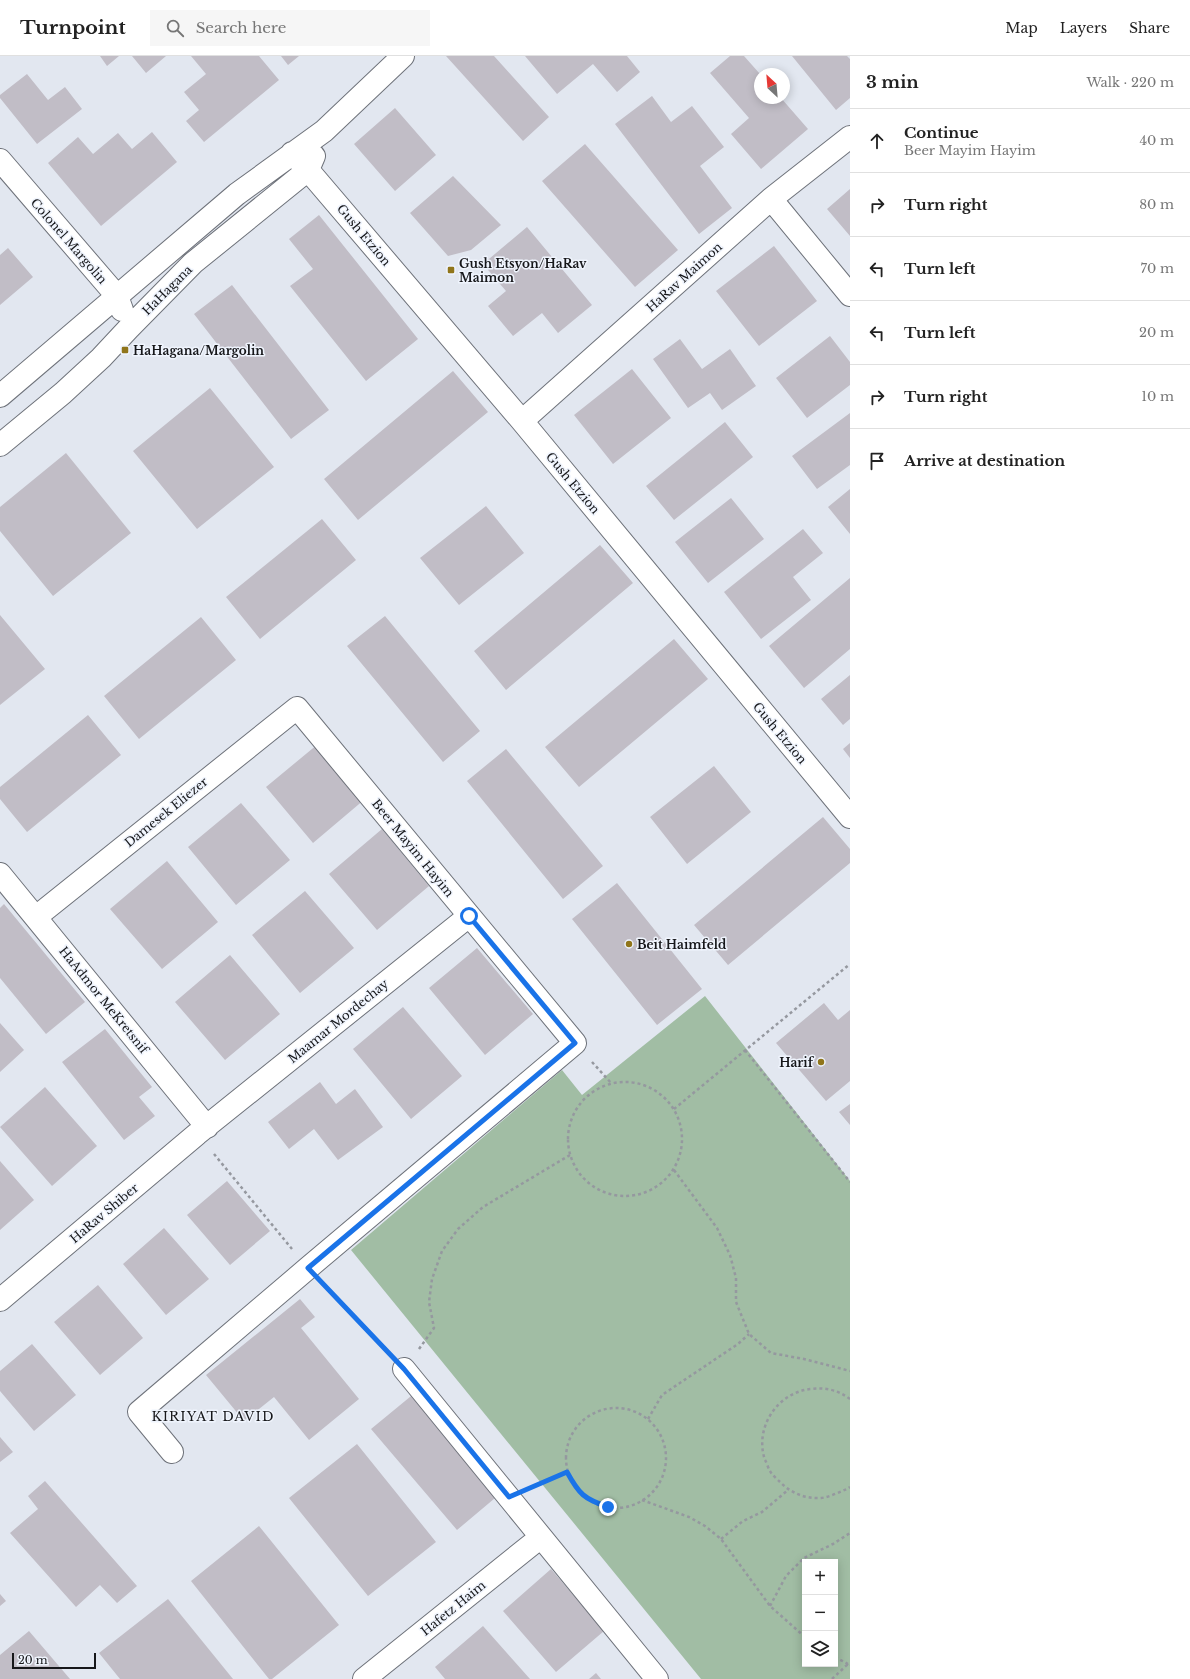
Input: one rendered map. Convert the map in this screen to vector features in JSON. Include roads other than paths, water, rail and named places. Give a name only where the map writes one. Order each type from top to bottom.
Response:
[{"type":"street","name":"HaHagana","points":[[0,396],[236,194],[324,131],[389,60]]},
{"type":"street","name":"HaHagana","points":[[0,445],[101,358],[194,263],[308,170],[324,131]]},
{"type":"street","name":"HaRav Maimon","points":[[522,421],[771,200],[850,137]]},
{"type":"street","name":"Gush Etzion","points":[[292,153],[522,421],[850,818]]},
{"type":"street","name":"Colonel Margolin","points":[[0,160],[117,296],[129,328]]},
{"type":"street","points":[[771,200],[850,295]]},
{"type":"street","name":"Beer Mayim Hayim","points":[[172,1452],[139,1412],[575,1043],[298,708]]},
{"type":"street","name":"Damesek Eliezer","points":[[36,917],[298,708]]},
{"type":"street","name":"HaAdmor MeKretsnif","points":[[2,879],[36,917],[202,1130]]},
{"type":"street","name":"Maamar Mordechay","points":[[202,1130],[469,916]]},
{"type":"street","name":"HaRav Shiber","points":[[0,1300],[202,1130]]},
{"type":"street","points":[[404,1369],[657,1679]]},
{"type":"street","name":"Hafetz Haim","points":[[364,1679],[541,1537]]},
{"type":"place","name":"Gush Etsyon/HaRav Maimon","points":[[451,270]]},
{"type":"place","name":"HaHagana/Margolin","points":[[125,350]]},
{"type":"place","name":"Beit Haimfeld","points":[[629,944]]},
{"type":"place","name":"Harif","points":[[821,1062]]},
{"type":"district","name":"KIRIYAT DAVID","points":[[213,1416]]}]
